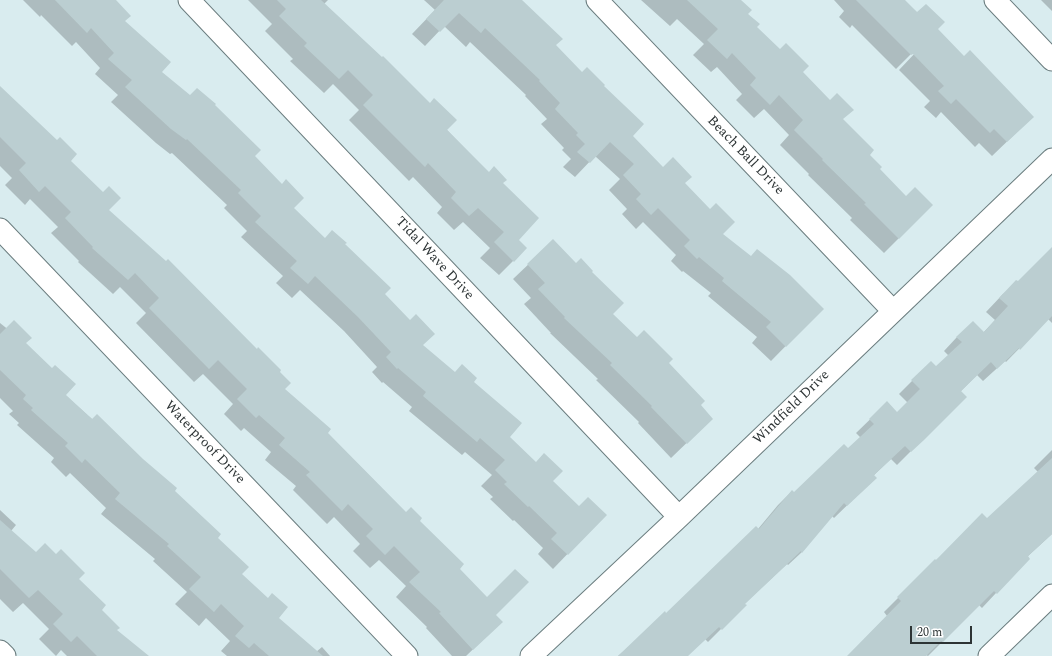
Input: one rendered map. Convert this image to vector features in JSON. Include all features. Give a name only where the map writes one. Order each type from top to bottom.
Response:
[{"type":"street","name":"Tidal Wave Drive","points":[[189,0],[679,517]]},
{"type":"street","name":"Beach Ball Drive","points":[[596,0],[893,311]]},
{"type":"street","points":[[995,0],[1052,60]]},
{"type":"street","name":"Windfield Drive","points":[[531,656],[679,517],[1052,159]]},
{"type":"street","name":"Waterproof Drive","points":[[0,229],[407,656]]},
{"type":"street","points":[[989,656],[1052,595]]},
{"type":"street","points":[[0,651],[5,656]]},
{"type":"building","points":[[55,0],[116,0],[131,16],[125,21],[171,62],[162,72],[190,95],[197,88],[216,104],[215,105],[261,150],[255,156],[282,184],[286,179],[304,198],[294,208],[325,238],[332,230],[347,243],[345,244],[391,288],[385,294],[410,320],[416,314],[435,334],[423,345],[455,372],[462,364],[477,378],[474,382],[522,423],[510,437],[536,462],[544,453],[563,471],[553,481],[579,506],[588,497],[607,515],[568,555],[551,539],[557,533],[504,484],[507,482],[495,470],[505,460],[480,438],[477,442],[423,396],[426,392],[398,368],[397,369],[386,357],[391,352],[358,317],[315,276],[308,284],[290,268],[297,261],[255,222],[261,216],[238,193],[241,190],[187,139],[186,140],[171,129],[125,87],[132,80],[108,59],[114,53],[91,28],[87,33]]},
{"type":"building","points":[[277,0],[321,0],[382,57],[383,56],[430,103],[434,98],[457,120],[447,130],[489,172],[494,166],[507,180],[503,183],[539,218],[519,240],[527,248],[514,262],[494,242],[504,232],[478,208],[469,216],[451,198],[456,192],[428,163],[425,167],[363,105],[373,95],[348,70],[339,79],[304,46],[307,43],[279,16],[286,9]]},
{"type":"building","points":[[444,0],[522,0],[563,39],[556,45],[582,72],[587,67],[605,85],[604,86],[644,124],[633,136],[663,167],[673,157],[692,177],[685,183],[710,209],[716,203],[735,222],[723,234],[751,256],[757,249],[790,275],[824,309],[786,347],[766,327],[771,322],[722,281],[724,278],[699,257],[697,259],[684,246],[690,240],[658,208],[651,215],[636,199],[641,194],[623,175],[634,164],[610,142],[590,163],[577,152],[585,144],[576,135],[578,133],[555,109],[560,103],[539,81],[540,80],[485,28],[481,33],[459,13],[440,32],[426,19]]},
{"type":"building","points":[[687,0],[741,0],[752,10],[748,14],[760,24],[757,27],[780,49],[786,43],[809,66],[803,72],[830,100],[837,93],[854,110],[843,119],[874,150],[870,155],[882,167],[880,169],[906,196],[915,187],[933,205],[899,239],[864,204],[866,203],[794,130],[803,120],[779,95],[770,105],[750,85],[756,78],[732,53],[727,59],[707,40],[718,29]]},
{"type":"building","points":[[856,0],[905,0],[917,12],[926,4],[945,22],[938,29],[964,56],[970,50],[1034,117],[1007,142],[994,129],[990,133],[956,99],[951,104],[938,91],[944,86],[913,54],[911,55]]},
{"type":"building","points":[[0,86],[57,140],[60,137],[77,154],[71,161],[103,192],[109,186],[121,198],[109,210],[166,261],[168,259],[257,349],[258,347],[281,370],[280,372],[291,383],[285,389],[331,429],[328,433],[406,512],[411,507],[422,518],[420,521],[464,564],[460,569],[487,597],[515,569],[529,582],[496,615],[503,622],[473,650],[439,613],[441,612],[409,582],[420,572],[394,546],[385,555],[366,536],[373,529],[348,504],[342,511],[306,475],[310,472],[279,445],[285,438],[259,415],[256,418],[237,399],[247,389],[218,360],[209,369],[149,308],[159,298],[135,273],[128,280],[92,248],[93,247],[65,218],[71,212],[45,186],[39,192],[19,170],[26,163],[0,137]]},
{"type":"building","points":[[553,239],[576,263],[581,258],[593,271],[592,272],[624,303],[613,314],[637,337],[644,330],[673,359],[669,363],[705,401],[701,405],[713,419],[687,444],[651,407],[652,406],[610,365],[612,363],[564,318],[565,317],[538,289],[545,283],[527,264]]},
{"type":"building","points":[[1052,247],[1052,316],[1020,350],[1019,348],[997,369],[991,362],[961,391],[967,397],[924,440],[911,452],[905,446],[874,475],[877,478],[847,506],[844,503],[802,553],[801,551],[745,604],[747,605],[722,630],[719,627],[688,656],[618,656],[665,611],[666,613],[756,526],[759,529],[792,490],[794,492],[844,444],[848,448],[874,424],[869,419],[887,401],[897,412],[920,389],[911,380],[931,361],[936,366],[962,342],[956,337],[973,321],[984,332],[1008,306],[999,298]]},
{"type":"building","points":[[14,320],[32,338],[26,343],[52,368],[55,365],[76,384],[66,395],[92,419],[97,414],[143,459],[177,488],[175,491],[221,534],[218,538],[249,567],[242,574],[268,598],[272,593],[288,607],[279,618],[323,656],[269,656],[254,643],[249,648],[235,636],[244,626],[221,604],[214,612],[189,589],[201,577],[167,546],[169,544],[115,499],[120,493],[85,459],[82,463],[65,446],[68,443],[31,410],[33,408],[23,399],[26,395],[0,370],[0,334]]},
{"type":"building","points":[[1052,458],[1052,534],[1028,556],[1030,559],[997,594],[994,591],[943,642],[941,641],[926,656],[847,656],[901,601],[897,597],[982,513],[987,518]]},
{"type":"building","points":[[0,520],[36,552],[45,543],[56,554],[61,549],[85,573],[79,579],[106,605],[102,610],[120,628],[117,630],[149,656],[97,656],[77,636],[71,642],[53,624],[63,614],[38,590],[29,598],[0,569]]}]
